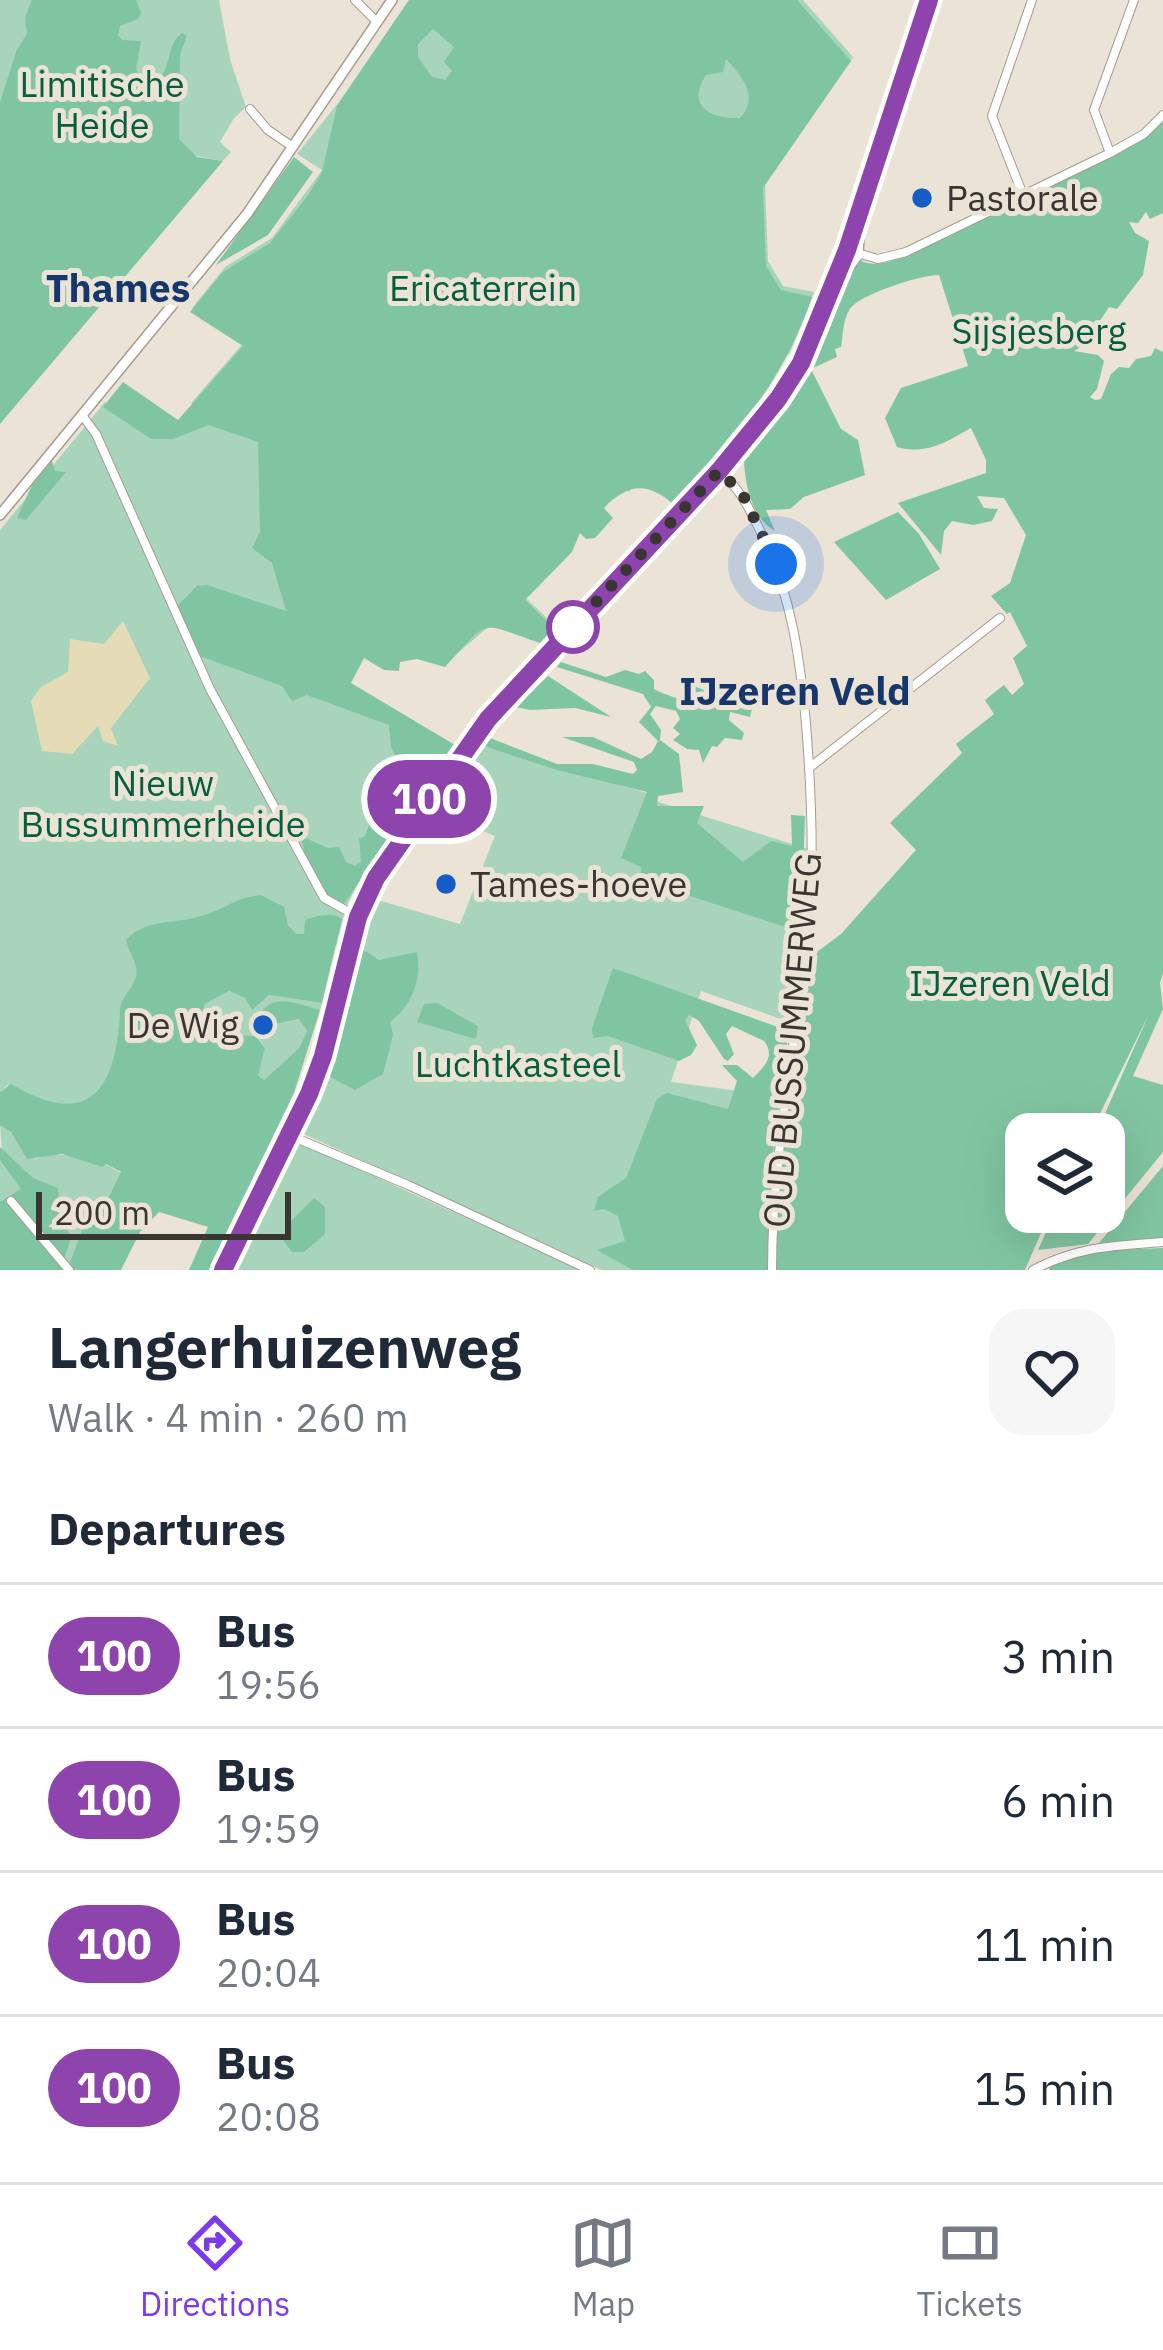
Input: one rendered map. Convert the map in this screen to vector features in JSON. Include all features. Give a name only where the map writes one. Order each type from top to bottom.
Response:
[{"type":"main road","points":[[0,515],[247,214],[392,0]]},
{"type":"main road","points":[[223,1270],[291,1136],[323,1056],[358,917],[376,878],[440,784],[455,771],[460,755],[527,676],[719,471],[778,399],[808,348],[853,253],[878,139],[929,0]]},
{"type":"street","points":[[356,0],[377,22]]},
{"type":"street","points":[[1023,195],[992,116],[1032,0]]},
{"type":"street","points":[[1110,153],[1094,110],[1134,0]]},
{"type":"street","points":[[250,109],[268,130],[293,147]]},
{"type":"street","points":[[853,253],[878,260],[906,253],[1110,153],[1144,134],[1163,115]]},
{"type":"street","points":[[82,415],[96,434],[210,689],[306,866],[325,898],[358,917]]},
{"type":"street","name":"OUD BUSSUMMERWEG","points":[[719,471],[742,493],[776,564],[793,618],[809,768],[812,850],[807,939],[776,1158],[772,1270]]},
{"type":"street","points":[[809,768],[1000,618]]},
{"type":"street","points":[[291,1136],[590,1270]]},
{"type":"street","points":[[11,1201],[69,1270]]},
{"type":"street","points":[[1033,1270],[1063,1254],[1092,1247],[1163,1242]]},
{"type":"green space","name":"Limitische Heide","points":[[0,0],[219,0],[230,59],[246,107],[220,142],[231,152],[223,161],[196,156],[0,390]]},
{"type":"green space","name":"Limitische Heide","points":[[32,0],[136,0],[141,13],[138,19],[120,26],[118,35],[122,40],[141,41],[136,70],[147,83],[154,83],[164,71],[176,39],[182,33],[187,36],[180,54],[179,139],[197,157],[223,161],[0,424],[0,103],[17,49],[27,34],[25,18]]},
{"type":"green space","name":"Nieuw Bussummerheide","points":[[409,0],[803,0],[853,57],[765,184],[768,261],[783,286],[814,292],[790,352],[674,501],[635,478],[629,492],[575,466],[526,598],[555,626],[541,641],[492,624],[454,656],[180,605],[452,747],[358,883],[336,946],[296,934],[194,979],[105,1164],[121,1173],[69,1266],[0,1270],[0,1160],[71,1238],[41,1191],[2,1151],[0,1125],[35,1159],[50,1154],[73,1156],[8,1085],[0,1092],[0,530],[105,402],[142,433],[209,418],[191,403],[245,341],[192,308],[225,267],[272,238],[322,170],[297,154]]},
{"type":"green space","name":"Ericaterrein","points":[[409,0],[797,0],[851,61],[763,188],[766,266],[781,290],[812,297],[772,382],[736,433],[673,504],[647,489],[630,490],[604,508],[613,518],[595,538],[586,539],[580,533],[572,552],[525,600],[554,628],[540,643],[486,628],[445,667],[417,659],[400,662],[399,671],[384,670],[364,658],[351,683],[455,745],[341,908],[314,876],[301,836],[328,848],[339,847],[346,862],[355,866],[361,862],[359,839],[369,825],[366,817],[373,816],[381,797],[395,787],[389,778],[407,773],[414,761],[409,755],[396,756],[389,725],[307,695],[292,701],[282,686],[200,656],[177,606],[197,586],[207,585],[286,611],[272,563],[252,548],[260,532],[258,442],[209,425],[173,439],[151,439],[103,407],[123,382],[178,420],[243,346],[190,312],[223,272],[270,243],[309,194],[322,172],[337,106]],"holes":[[[433,29],[454,47],[444,62],[452,71],[445,80],[432,77],[418,57],[418,44]],[[726,59],[749,95],[740,118],[711,113],[700,102],[706,75],[723,72]]]},
{"type":"green space","name":"Sijsjesberg","points":[[1163,118],[1163,213],[1150,219],[1146,212],[1138,223],[1129,222],[1135,233],[1149,241],[1143,275],[1117,309],[1109,307],[1100,321],[1101,335],[1074,351],[1098,355],[1104,361],[1097,389],[1090,397],[1095,400],[1101,399],[1119,367],[1129,368],[1136,359],[1151,356],[1155,348],[1163,352],[1163,1009],[1133,1076],[1163,1085],[1163,1152],[1125,1199],[1125,1113],[1105,1113],[1149,1014],[1100,1113],[1005,1113],[1005,1233],[1041,1233],[1025,1270],[775,1270],[779,1158],[809,958],[841,934],[916,850],[890,823],[962,753],[956,744],[994,714],[985,700],[1004,685],[1012,695],[1024,684],[1013,658],[1027,646],[1010,612],[991,596],[1010,583],[1026,535],[1004,498],[977,496],[984,508],[998,509],[992,521],[973,525],[952,521],[944,531],[941,555],[898,503],[986,473],[986,460],[971,428],[935,446],[908,449],[897,447],[885,418],[901,388],[968,366],[939,275],[892,286],[856,303],[846,317],[841,347],[835,349],[837,357],[811,369],[841,429],[858,440],[865,475],[804,497],[790,509],[766,510],[775,531],[751,500],[744,460],[791,395],[861,261],[884,263],[906,255],[1146,135]]},
{"type":"green space","points":[[294,157],[313,172],[268,235],[216,265]]},
{"type":"green space","points":[[52,461],[55,471],[66,472],[26,520],[17,518],[32,485]]},
{"type":"green space","points":[[898,512],[919,534],[940,569],[886,600],[834,542]]},
{"type":"green space","points":[[561,662],[606,677],[625,670],[645,671],[654,680],[654,689],[689,703],[694,686],[752,709],[750,717],[730,712],[729,720],[744,733],[742,740],[725,738],[712,746],[703,763],[699,750],[673,740],[680,734],[673,728],[680,719],[676,711],[656,706],[650,714],[661,730],[660,740],[679,754],[683,792],[658,796],[657,806],[704,806],[697,823],[743,862],[771,841],[792,846],[791,815],[805,816],[801,932],[640,880],[641,867],[621,858],[647,792],[484,746],[490,738],[557,764],[593,764],[633,774],[637,770],[634,762],[562,737],[593,737],[641,759],[658,741],[639,722],[651,707],[643,694],[557,667]]},
{"type":"green space","points":[[548,676],[611,717],[575,708],[516,707]]},
{"type":"green space","name":"Luchtkasteel","points":[[484,746],[647,793],[646,798],[814,851],[795,1024],[701,991],[671,1082],[778,1096],[770,1270],[602,1270],[304,1134],[334,1069],[362,947],[378,900],[460,924],[495,836],[439,814]]},
{"type":"green space","points":[[261,895],[284,907],[288,925],[296,934],[304,934],[309,918],[329,915],[342,919],[322,1003],[269,995],[252,1010],[245,998],[229,991],[205,1004],[202,1018],[213,1028],[256,1036],[265,1048],[258,1076],[264,1080],[299,1048],[307,1031],[299,1019],[272,1025],[270,1017],[259,1016],[264,1008],[286,1001],[320,1010],[294,1093],[209,1270],[189,1270],[208,1227],[159,1212],[140,1232],[121,1270],[0,1270],[0,1202],[21,1189],[0,1160],[0,1147],[33,1178],[58,1188],[60,1212],[71,1238],[64,1259],[69,1265],[86,1219],[101,1211],[121,1172],[62,1154],[27,1159],[11,1132],[0,1125],[0,1092],[11,1084],[61,1104],[94,1094],[113,1061],[121,1004],[137,973],[126,940],[150,925],[198,917]]},
{"type":"green space","points":[[362,949],[379,960],[417,952],[418,972],[410,1000],[390,1022],[393,1035],[383,1074],[355,1090],[330,1077]]},
{"type":"green space","points":[[613,968],[789,1031],[772,1157],[768,1270],[633,1270],[597,1250],[625,1241],[618,1216],[604,1209],[594,1211],[598,1197],[626,1178],[657,1099],[667,1093],[728,1109],[737,1081],[722,1065],[737,1065],[753,1078],[769,1056],[764,1041],[732,1026],[726,1034],[734,1054],[724,1059],[699,1021],[689,1015],[685,1020],[697,1045],[679,1061],[608,1036],[593,1038],[592,1028]]},
{"type":"green space","points":[[229,991],[245,998],[252,1009],[269,995],[322,1003],[320,1010],[283,1001],[270,1017],[273,1025],[300,1019],[307,1031],[299,1048],[264,1080],[257,1076],[265,1048],[257,1036],[226,1033],[202,1017],[205,1004]]},
{"type":"green space","points":[[437,1003],[478,1026],[476,1039],[417,1022],[424,1004]]},
{"type":"green space","points":[[299,1142],[580,1270],[237,1270]]},
{"type":"green space","points":[[1163,1166],[1163,1239],[1099,1243],[1107,1233],[1125,1233],[1125,1212]]},
{"type":"green space","points":[[314,1198],[325,1207],[325,1234],[304,1252],[292,1252],[283,1240],[288,1224]]},
{"type":"green space","points":[[1046,1233],[1097,1233],[1088,1244],[1038,1250]]},
{"type":"green space","points":[[1163,1248],[1163,1270],[1050,1270],[1048,1266],[1093,1251]]},
{"type":"sand","points":[[123,621],[150,678],[111,728],[118,746],[103,741],[98,726],[72,754],[42,751],[31,701],[41,687],[68,672],[70,639],[104,644]]},
{"type":"bus line","name":"100","points":[[223,1270],[309,1094],[358,917],[376,878],[488,719],[719,471],[801,363],[834,288],[929,0]]},
{"type":"place","name":"Pastorale","points":[[922,198]]},
{"type":"place","name":"Tames-hoeve","points":[[446,884]]},
{"type":"place","name":"De Wig","points":[[263,1025]]},
{"type":"district","name":"Thames","points":[[118,288]]},
{"type":"district","name":"IJzeren Veld","points":[[795,691]]},
{"type":"route","points":[[573,627],[570,630],[719,471],[742,493],[776,564]]}]
